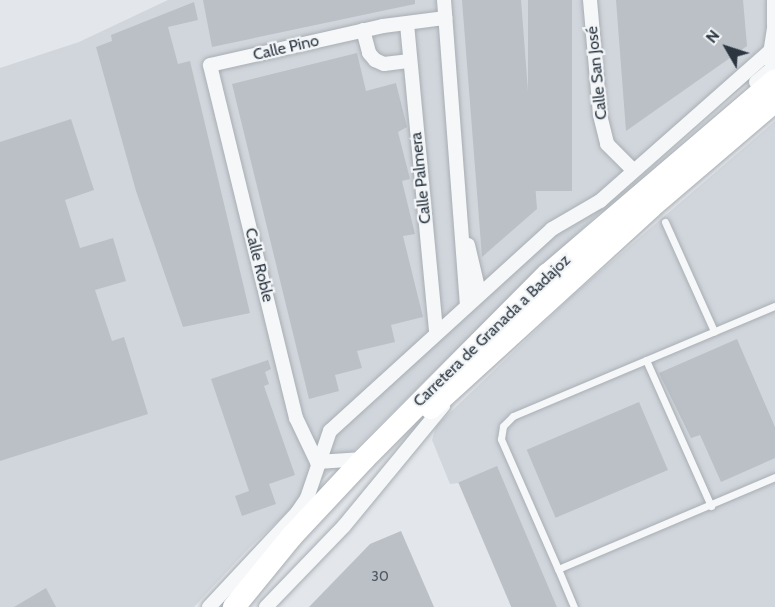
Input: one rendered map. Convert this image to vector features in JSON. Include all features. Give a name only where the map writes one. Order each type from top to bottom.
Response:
[{"type":"highway","name":"Carretera de Granada a Badajoz","points":[[234,607],[291,537],[364,459],[548,275],[728,117],[773,72]]},
{"type":"highway","name":"Carretera de Granada a Badajoz","points":[[247,607],[359,482],[433,405],[464,381],[651,207],[775,101]]},
{"type":"street","points":[[444,0],[467,303]]},
{"type":"street","name":"Calle San José","points":[[590,0],[600,115],[607,144],[633,170]]},
{"type":"street","points":[[773,72],[769,52],[774,25],[774,0]]},
{"type":"street","name":"Calle Pino","points":[[210,65],[363,30],[446,18]]},
{"type":"street","name":"Calle Palmera","points":[[407,24],[436,331]]},
{"type":"street","points":[[363,30],[369,53],[375,60],[384,64],[410,61]]},
{"type":"street","points":[[209,607],[297,513],[307,498],[317,462],[330,431],[479,292],[552,229],[600,201],[769,52]]},
{"type":"street","name":"Calle Roble","points":[[210,65],[296,418],[317,462]]},
{"type":"street","points":[[462,226],[479,292]]},
{"type":"street","points":[[266,607],[344,526],[464,381]]},
{"type":"street","points":[[317,462],[364,459]]},
{"type":"street","points":[[221,607],[291,537]]},
{"type":"lane","points":[[666,222],[714,331]]},
{"type":"lane","points":[[574,607],[501,439],[503,426],[513,416],[775,306]]},
{"type":"lane","points":[[646,360],[711,506]]},
{"type":"lane","points":[[558,569],[775,477]]},
{"type":"shaded area","points":[[168,0],[775,0],[775,61],[688,130],[519,288],[357,447],[250,547],[194,607],[0,607],[0,68],[79,42]]},
{"type":"shaded area","points":[[775,121],[775,607],[512,607],[459,483],[450,484],[432,440],[436,426],[574,294]]},
{"type":"building","points":[[203,0],[415,0],[415,4],[212,47]]},
{"type":"building","points":[[462,0],[521,0],[537,209],[482,257]]},
{"type":"building","points":[[528,0],[572,0],[572,191],[528,191]]},
{"type":"building","points":[[616,0],[743,0],[747,46],[626,131]]},
{"type":"building","points":[[194,2],[198,20],[168,27],[178,64],[190,61],[250,313],[183,327],[136,191],[96,47],[112,41],[111,35]]},
{"type":"building","points":[[357,53],[366,91],[396,83],[407,127],[398,132],[410,179],[402,181],[415,234],[403,236],[423,317],[391,325],[395,342],[357,351],[362,368],[335,375],[339,391],[309,399],[232,84]]},
{"type":"building","points":[[71,119],[94,190],[65,200],[80,248],[113,238],[126,281],[95,290],[112,341],[124,337],[148,414],[0,461],[0,142]]},
{"type":"building","points":[[737,339],[775,427],[775,458],[721,482],[700,435],[691,438],[659,373]]},
{"type":"building","points":[[268,360],[271,369],[265,372],[269,384],[264,386],[295,475],[269,484],[276,504],[242,516],[235,496],[249,491],[211,379]]},
{"type":"building","points":[[639,402],[668,470],[556,518],[527,450]]},
{"type":"building","points":[[497,466],[557,607],[511,607],[458,482]]},
{"type":"building","points":[[401,531],[434,607],[309,607],[370,544]]},
{"type":"building","points":[[46,588],[56,607],[14,607]]}]
